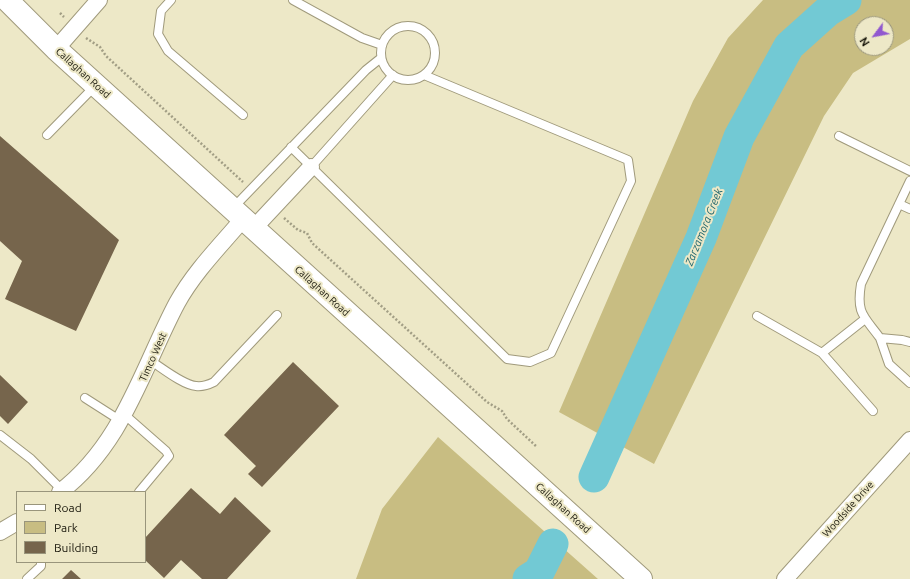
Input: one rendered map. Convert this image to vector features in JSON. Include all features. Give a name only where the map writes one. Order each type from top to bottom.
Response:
[{"type":"main road","name":"Callaghan Road","points":[[7,0],[56,49],[641,579]]},
{"type":"street","points":[[56,49],[99,0]]},
{"type":"street","name":"Timco West","points":[[61,491],[88,465],[123,418],[178,302],[191,281],[243,219],[311,167]]},
{"type":"street","name":"Woodside Drive","points":[[785,579],[910,440]]},
{"type":"street","points":[[0,532],[16,523]]},
{"type":"lane","points":[[171,0],[161,11],[158,34],[168,51],[243,116]]},
{"type":"lane","points":[[293,0],[362,38],[382,45]]},
{"type":"lane","points":[[413,26],[422,30],[428,35],[435,52],[434,60],[424,75],[416,79],[407,80],[393,75],[384,66],[381,58],[382,45],[389,33],[396,28],[413,26]]},
{"type":"lane","points":[[243,219],[291,147],[366,70],[381,58]]},
{"type":"lane","points":[[311,167],[393,75]]},
{"type":"lane","points":[[291,147],[507,359],[530,362],[551,353],[631,181],[628,160],[424,75]]},
{"type":"lane","points":[[47,135],[96,85]]},
{"type":"lane","points":[[839,136],[910,171]]},
{"type":"lane","points":[[910,181],[861,284],[859,298],[860,310],[864,319],[880,338],[889,364],[910,383]]},
{"type":"lane","points":[[899,204],[910,209]]},
{"type":"lane","points":[[151,361],[190,384],[195,386],[206,386],[214,382],[277,314]]},
{"type":"lane","points":[[757,316],[822,353],[873,411]]},
{"type":"lane","points":[[822,353],[864,319]]},
{"type":"lane","points":[[880,338],[910,342]]},
{"type":"lane","points":[[85,398],[123,418],[169,456],[140,491]]},
{"type":"lane","points":[[0,436],[31,459],[61,491]]},
{"type":"lane","points":[[27,579],[41,566],[41,563]]},
{"type":"path","points":[[89,40],[100,46],[106,56],[245,183]]},
{"type":"path","points":[[286,220],[298,230],[307,232],[312,243],[317,248],[487,402],[502,411],[507,419],[537,447]]},
{"type":"green space","points":[[763,0],[910,0],[910,39],[894,49],[894,16],[854,16],[854,56],[882,56],[853,73],[824,116],[654,464],[559,412],[693,101],[728,38]]},
{"type":"green space","points":[[438,437],[598,579],[356,579],[382,509]]},
{"type":"building","points":[[0,136],[119,240],[76,331],[5,299],[22,261],[0,241]]},
{"type":"building","points":[[293,362],[339,406],[262,487],[248,474],[256,466],[224,435]]},
{"type":"building","points":[[0,375],[28,402],[8,424],[0,416]]},
{"type":"building","points":[[191,488],[220,514],[235,497],[271,531],[227,579],[202,579],[181,560],[164,578],[146,561],[146,537]]},
{"type":"building","points":[[71,570],[81,579],[62,579]]},
{"type":"waterway","name":"Zarzamora Creek","points":[[594,477],[701,238],[739,137],[789,46],[828,11],[846,0]]},
{"type":"waterway","name":"Zarzamora Creek","points":[[528,579],[539,572],[553,544]]}]
